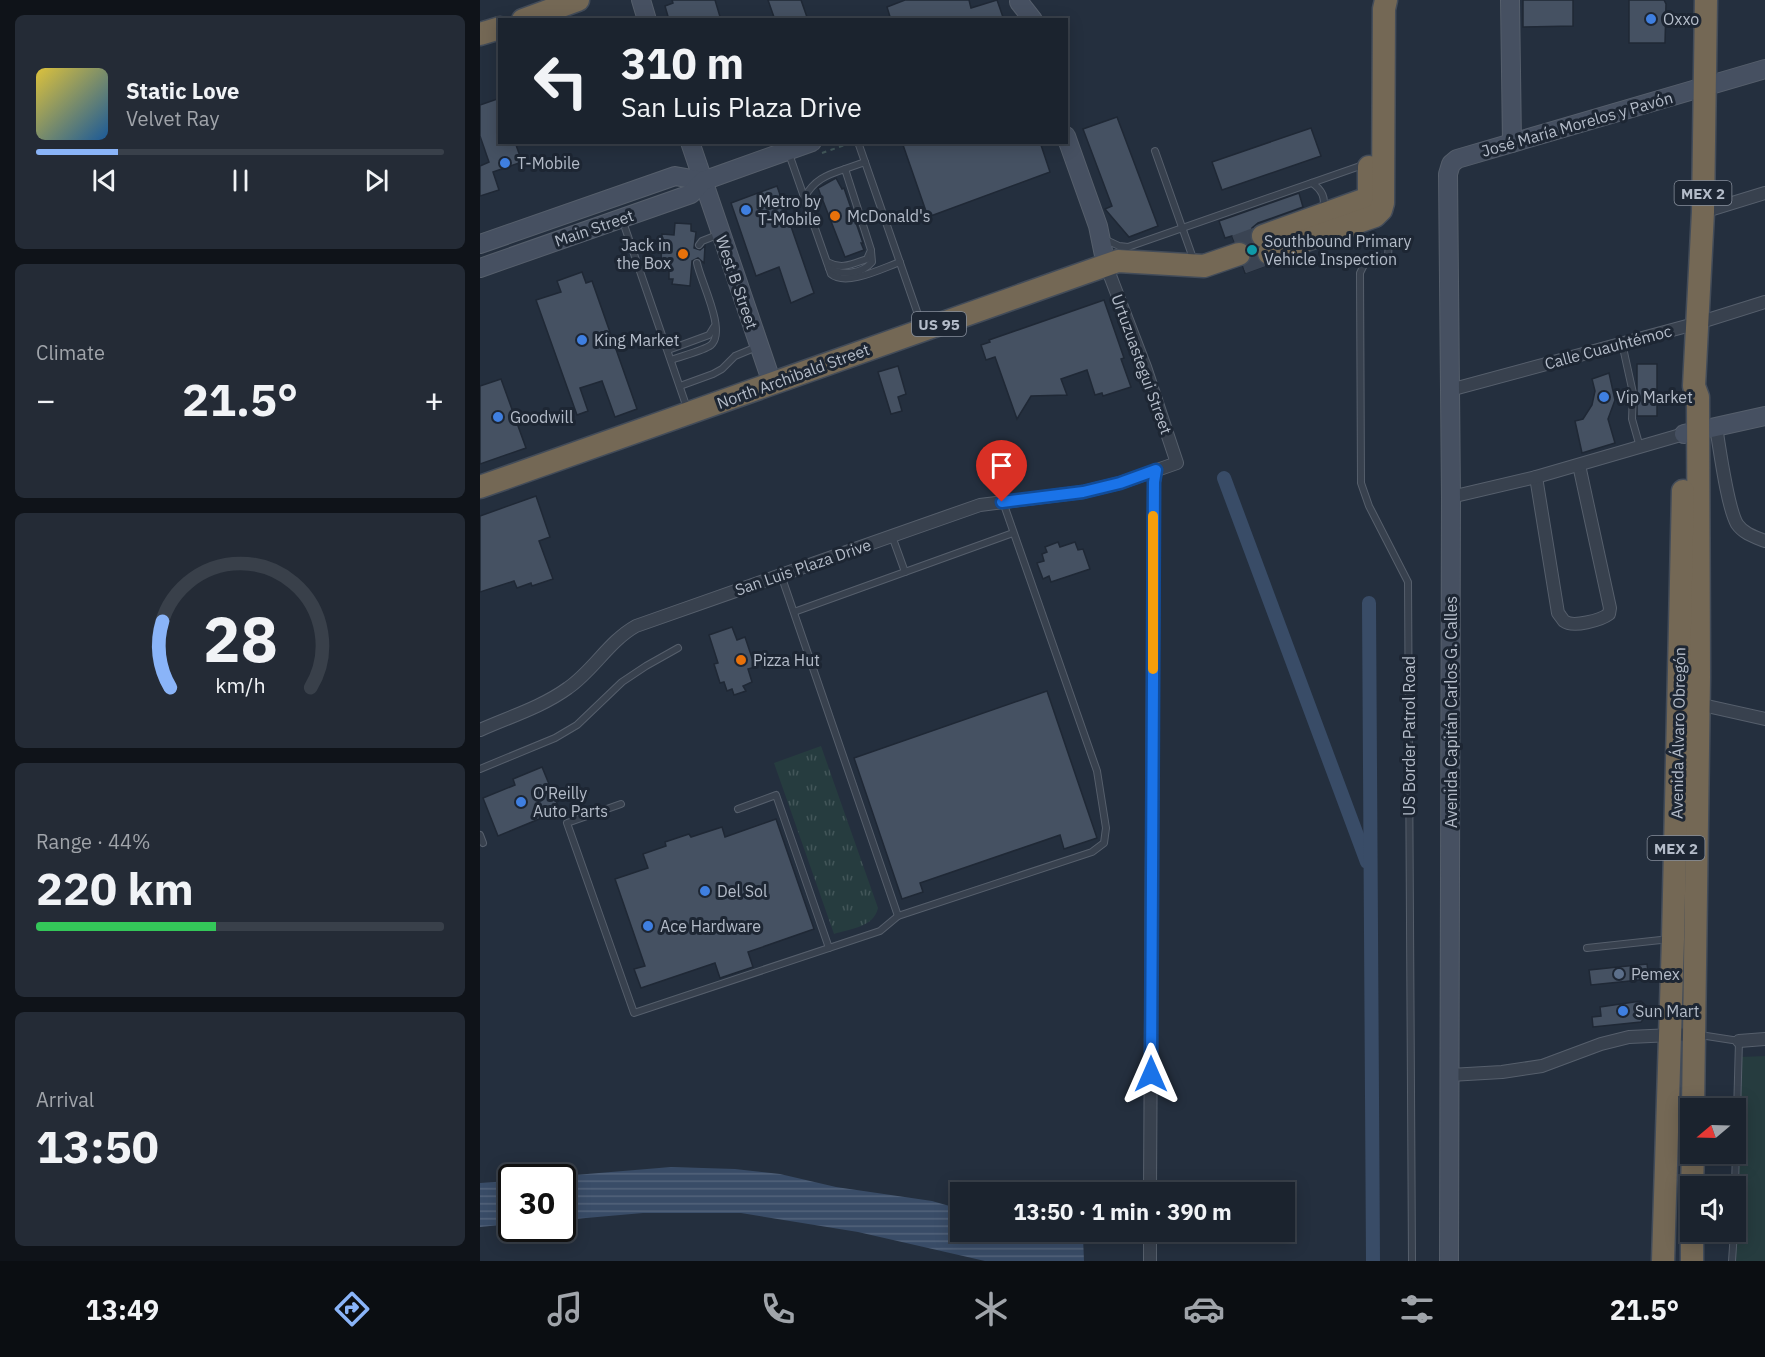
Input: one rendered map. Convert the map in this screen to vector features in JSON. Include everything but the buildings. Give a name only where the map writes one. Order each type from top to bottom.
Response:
[{"type":"highway","points":[[528,18],[578,0]]},
{"type":"highway","points":[[1371,0],[1369,29],[1376,160]]},
{"type":"highway","points":[[1266,245],[1375,204],[1376,6],[1378,0]]},
{"type":"highway","points":[[1376,160],[1386,0]]},
{"type":"highway","name":"Avenida Álvaro Obregón","points":[[1693,1098],[1699,431],[1698,397],[1694,386],[1703,212],[1706,0]]},
{"type":"highway","points":[[480,34],[498,29]]},
{"type":"highway","name":"US 95","points":[[1114,263],[1208,265],[1239,254]]},
{"type":"highway","name":"North Archibald Street","points":[[480,487],[1114,263]]},
{"type":"highway","name":"Avenida Álvaro Obregón","points":[[1664,1261],[1674,939],[1699,431]]},
{"type":"highway","points":[[1692,1242],[1692,1261]]},
{"type":"street","points":[[641,0],[646,18]]},
{"type":"street","points":[[1510,0],[1512,143]]},
{"type":"street","points":[[1020,7],[1031,18]]},
{"type":"street","name":"José María Morelos y Pavón","points":[[1451,164],[1457,159],[1765,69]]},
{"type":"street","name":"Urtuzuastegui Street","points":[[1068,142],[1100,236],[1114,263],[1177,463]]},
{"type":"street","name":"West B Street","points":[[691,144],[772,383]]},
{"type":"street","name":"Main Street","points":[[480,268],[691,194],[703,181],[807,144]]},
{"type":"street","name":"Urtuzuastegui Street","points":[[1060,144],[1090,230],[1114,263]]},
{"type":"street","name":"Avenida Capitán Carlos G. Calles","points":[[1449,1261],[1451,497],[1448,174],[1451,164]]},
{"type":"street","name":"Main Street","points":[[480,244],[675,176],[703,181]]},
{"type":"street","points":[[1703,212],[1765,193]]},
{"type":"street","name":"Calle Cuauhtémoc","points":[[1450,390],[1698,323],[1765,302]]},
{"type":"street","points":[[1451,497],[1536,477],[1699,431],[1765,416]]},
{"type":"street","points":[[1699,431],[1737,524],[1746,533],[1765,541]]},
{"type":"street","name":"San Luis Plaza Drive","points":[[480,730],[544,702],[568,688],[584,675],[626,631],[636,626],[980,505],[1083,492],[1120,483],[1177,463]]},
{"type":"street","points":[[1536,477],[1558,613],[1563,621],[1569,623],[1596,621],[1609,614],[1610,608],[1578,465]]},
{"type":"street","points":[[1150,1182],[1154,482],[1156,470]]},
{"type":"street","points":[[1698,704],[1765,719]]},
{"type":"street","points":[[1450,1075],[1502,1072],[1542,1066],[1602,1044],[1629,1037],[1694,1034]]},
{"type":"street","points":[[1739,1041],[1765,1039]]},
{"type":"street","points":[[1150,1242],[1150,1261]]},
{"type":"lane","points":[[859,144],[924,330]]},
{"type":"lane","points":[[788,151],[827,265],[834,277],[849,280],[900,262]]},
{"type":"lane","points":[[1155,151],[1196,264]]},
{"type":"lane","points":[[1100,236],[1113,244],[1128,247],[1376,160]]},
{"type":"lane","points":[[804,198],[819,179],[865,162]]},
{"type":"lane","points":[[827,265],[847,266],[867,259],[871,250],[845,169]]},
{"type":"lane","points":[[1312,183],[1318,187],[1324,198],[1324,204],[1312,228]]},
{"type":"lane","points":[[622,218],[689,413]]},
{"type":"lane","points":[[699,245],[702,241],[721,234]]},
{"type":"lane","name":"US Border Patrol Road","points":[[1389,241],[1388,255],[1366,261],[1360,273],[1361,483],[1408,582],[1412,1261]]},
{"type":"lane","points":[[671,360],[710,346],[715,338],[716,324],[697,263]]},
{"type":"lane","points":[[668,351],[709,335],[716,324]]},
{"type":"lane","points":[[1622,343],[1633,393],[1632,419],[1640,447]]},
{"type":"lane","points":[[680,386],[713,374],[722,369],[735,356],[759,346]]},
{"type":"lane","points":[[621,804],[567,823],[634,1013],[880,931],[898,916],[1092,852],[1104,843],[1106,828],[1097,771],[1002,502]]},
{"type":"lane","points":[[794,612],[1013,533]]},
{"type":"lane","points":[[892,535],[905,572]]},
{"type":"lane","points":[[782,575],[898,916]]},
{"type":"lane","points":[[480,769],[555,738],[577,725],[622,682],[678,648]]},
{"type":"lane","points":[[738,808],[776,795],[829,948]]},
{"type":"lane","points":[[480,835],[483,843]]},
{"type":"lane","points":[[1587,948],[1674,939]]},
{"type":"lane","points":[[1694,1034],[1739,1041],[1735,1176]]},
{"type":"lane","points":[[1732,1261],[1733,1242]]},
{"type":"green space","points":[[821,746],[878,908],[876,914],[867,923],[834,934],[774,763]]},
{"type":"green space","points":[[1765,1056],[1765,1261],[1736,1261],[1736,1242],[1746,1242],[1746,1176],[1738,1176],[1738,1164],[1746,1164],[1746,1098],[1739,1098],[1740,1057]]},
{"type":"water","points":[[671,1167],[735,1169],[780,1174],[836,1187],[932,1201],[950,1206],[950,1242],[1083,1242],[1084,1261],[985,1261],[858,1232],[741,1213],[643,1213],[576,1219],[576,1175]]},
{"type":"water","points":[[498,1182],[498,1225],[480,1227],[480,1183]]},
{"type":"waterway","points":[[1224,478],[1367,862]]},
{"type":"waterway","points":[[1369,603],[1373,1261]]},
{"type":"tunnel","points":[[1236,246],[1263,236]]},
{"type":"tunnel","points":[[1242,263],[1269,253]]},
{"type":"slow traffic","points":[[1153,516],[1153,669]]},
{"type":"place","name":"Oxxo","points":[[1651,19]]},
{"type":"place","name":"T-Mobile","points":[[505,163]]},
{"type":"place","name":"Metro by T-Mobile","points":[[746,210]]},
{"type":"place","name":"McDonald's","points":[[835,216]]},
{"type":"place","name":"Southbound Primary Vehicle Inspection","points":[[1252,250]]},
{"type":"place","name":"Jack in the Box","points":[[683,254]]},
{"type":"place","name":"King Market","points":[[582,340]]},
{"type":"place","name":"Vip Market","points":[[1604,397]]},
{"type":"place","name":"Goodwill","points":[[498,417]]},
{"type":"place","name":"Pizza Hut","points":[[741,660]]},
{"type":"place","name":"O'Reilly Auto Parts","points":[[521,802]]},
{"type":"place","name":"Del Sol","points":[[705,891]]},
{"type":"place","name":"Ace Hardware","points":[[648,926]]},
{"type":"place","name":"Pemex","points":[[1619,974]]},
{"type":"place","name":"Sun Mart","points":[[1623,1011]]},
{"type":"route","points":[[1002,502],[1103,488],[1156,470],[1154,482],[1151,1074]]}]
